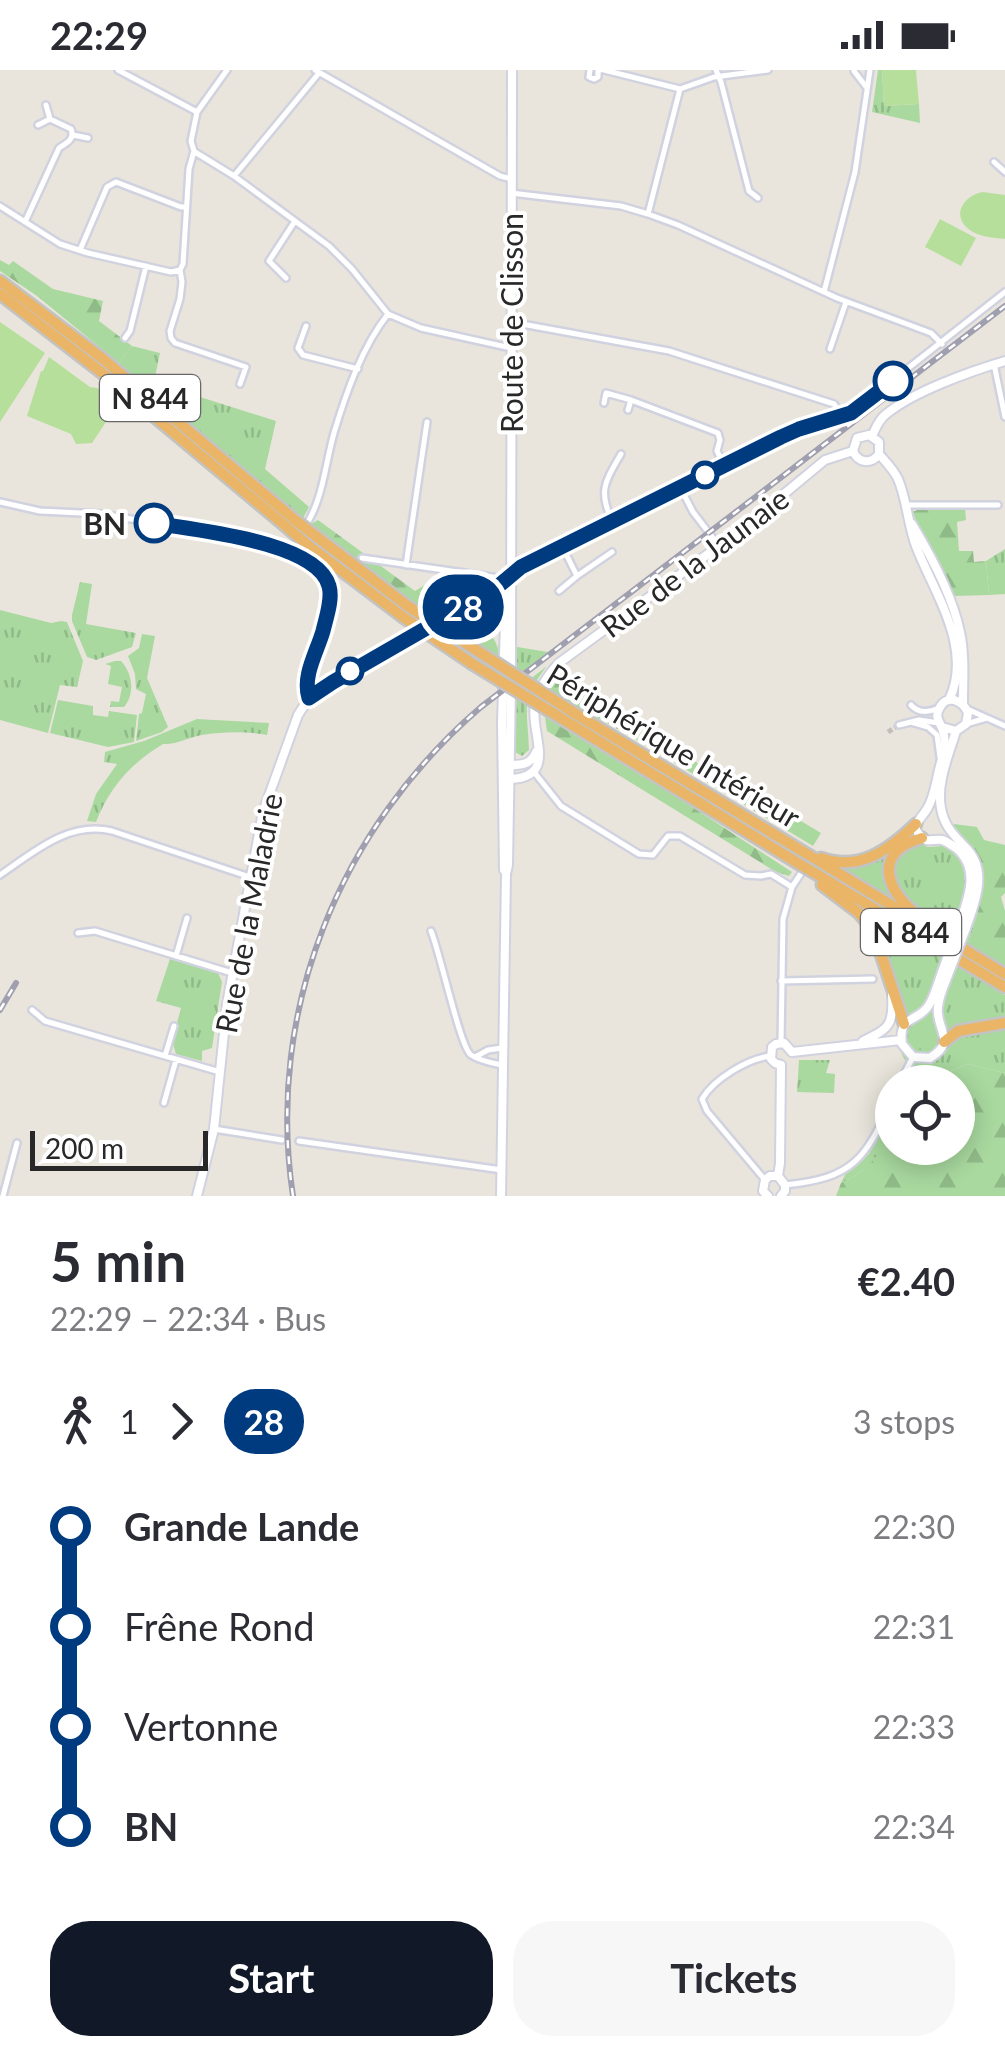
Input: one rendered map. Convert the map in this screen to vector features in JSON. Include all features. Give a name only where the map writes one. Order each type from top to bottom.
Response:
[{"type":"highway","name":"Périphérique Intérieur","points":[[0,281],[91,350],[313,542],[406,612],[576,721],[778,838],[802,856]]},
{"type":"highway","name":"N 844","points":[[0,294],[292,524]]},
{"type":"highway","name":"N 844","points":[[576,721],[820,866],[1005,987]]},
{"type":"highway","points":[[802,856],[820,866],[872,858],[916,824]]},
{"type":"highway","points":[[922,838],[909,842],[897,853],[890,868],[890,880],[898,898],[933,932]]},
{"type":"highway","name":"Périphérique Intérieur","points":[[820,866],[1005,974]]},
{"type":"highway","points":[[820,866],[820,882],[859,913],[873,930],[904,1024]]},
{"type":"highway","points":[[944,1042],[958,1031],[1005,1023]]},
{"type":"main road","name":"Route de Clisson","points":[[508,774],[513,588],[512,70]]},
{"type":"main road","points":[[872,436],[880,420],[894,409],[1005,361]]},
{"type":"main road","points":[[879,454],[864,462],[853,450],[855,441],[860,436],[872,436],[879,442],[879,454],[898,478],[909,518],[950,600],[962,643],[968,717],[966,724],[956,731],[940,792],[946,821],[940,839]]},
{"type":"main road","name":"Rue de la Jaunaie","points":[[534,772],[536,700],[551,672],[826,460],[853,450]]},
{"type":"main road","points":[[909,518],[910,530],[949,620],[956,677],[949,700],[939,708],[937,716],[944,740],[925,812]]},
{"type":"main road","name":"Route de Clisson","points":[[501,1196],[508,865],[507,720],[503,708],[506,588],[510,576]]},
{"type":"main road","name":"Rue de la Maladrie","points":[[197,1196],[214,1129],[232,972],[263,812],[292,728],[309,698],[510,576]]},
{"type":"main road","points":[[466,606],[481,600],[492,602],[505,616]]},
{"type":"main road","points":[[949,700],[965,706]]},
{"type":"main road","points":[[941,725],[956,731]]},
{"type":"main road","points":[[508,774],[532,760],[537,747]]},
{"type":"main road","points":[[508,774],[526,777],[534,772]]},
{"type":"main road","points":[[942,814],[934,810],[925,812],[916,824],[917,832],[930,841],[940,839],[952,845],[964,856],[971,888],[962,927]]},
{"type":"main road","points":[[938,1021],[922,1014],[904,1024],[900,1040],[906,1052],[921,1059],[930,1058],[944,1042],[938,1001],[978,890],[978,873],[970,852],[946,829]]},
{"type":"main road","points":[[922,1014],[945,974]]},
{"type":"main road","points":[[859,1043],[882,1032],[891,1022],[891,988]]},
{"type":"main road","points":[[792,1052],[900,1040]]},
{"type":"main road","points":[[781,1043],[792,1052],[788,1062],[781,1065],[770,1056],[774,1045],[781,1043]]},
{"type":"main road","points":[[778,1176],[781,1065]]},
{"type":"main road","points":[[765,1195],[764,1180],[778,1176],[786,1185],[780,1196]]},
{"type":"street","points":[[118,70],[197,112]]},
{"type":"street","points":[[227,70],[197,112],[191,144],[194,151],[341,256],[388,314],[420,328],[511,348]]},
{"type":"street","points":[[598,70],[680,89],[717,73],[768,70]]},
{"type":"street","points":[[854,70],[866,88]]},
{"type":"street","points":[[824,292],[855,172],[870,70]]},
{"type":"street","points":[[234,176],[317,71],[500,176],[512,179]]},
{"type":"street","points":[[717,73],[750,191],[758,198]]},
{"type":"street","points":[[648,214],[680,89]]},
{"type":"street","points":[[24,222],[60,148],[73,135],[71,129],[50,118],[46,104]]},
{"type":"street","points":[[38,125],[50,118]]},
{"type":"street","points":[[73,135],[88,138]]},
{"type":"street","points":[[194,151],[181,289],[170,326],[171,338],[246,366],[240,384]]},
{"type":"street","points":[[994,162],[1005,172]]},
{"type":"street","points":[[80,250],[107,187],[116,182],[186,208]]},
{"type":"street","points":[[511,193],[621,206],[648,214],[846,302],[930,333],[942,344]]},
{"type":"street","points":[[0,206],[55,242],[171,272],[180,270]]},
{"type":"street","points":[[286,278],[269,261],[294,221]]},
{"type":"street","points":[[126,338],[146,266]]},
{"type":"street","points":[[362,558],[499,578],[510,576],[724,465],[799,429],[843,416],[1005,292]]},
{"type":"street","points":[[830,350],[846,302]]},
{"type":"street","points":[[286,550],[311,519],[335,431],[358,369],[388,314]]},
{"type":"street","points":[[511,322],[669,351],[834,404],[843,416]]},
{"type":"street","points":[[306,326],[298,348],[303,356],[358,369]]},
{"type":"street","points":[[994,364],[1005,417]]},
{"type":"street","points":[[604,403],[606,393],[718,434],[717,451],[724,465]]},
{"type":"street","points":[[628,410],[631,400]]},
{"type":"street","points":[[406,565],[426,422]]},
{"type":"street","points":[[612,521],[603,502],[604,491],[621,454]]},
{"type":"street","points":[[680,487],[719,546]]},
{"type":"street","points":[[0,502],[40,511],[102,514],[236,536],[272,544],[322,572],[331,595],[306,683],[309,698]]},
{"type":"street","points":[[905,506],[998,505]]},
{"type":"street","points":[[562,546],[578,576]]},
{"type":"street","points":[[559,590],[612,552]]},
{"type":"street","points":[[931,580],[950,600]]},
{"type":"street","points":[[911,705],[928,712],[939,708]]},
{"type":"street","points":[[965,706],[1005,726]]},
{"type":"street","points":[[966,724],[990,718]]},
{"type":"street","points":[[911,722],[938,735],[940,762]]},
{"type":"street","points":[[899,725],[941,725]]},
{"type":"street","points":[[534,772],[561,806],[639,854],[653,855],[668,836],[680,836],[746,875],[771,874],[792,887]]},
{"type":"street","points":[[0,875],[53,840],[91,828],[112,831],[250,877]]},
{"type":"street","points":[[781,1043],[782,919],[802,856]]},
{"type":"street","points":[[176,956],[187,918]]},
{"type":"street","points":[[430,930],[464,1045],[475,1057],[502,1064]]},
{"type":"street","points":[[78,933],[95,931],[232,972]]},
{"type":"street","points":[[780,981],[873,979]]},
{"type":"street","points":[[32,1010],[45,1020],[220,1072]]},
{"type":"street","points":[[165,1056],[174,1026]]},
{"type":"street","points":[[475,1057],[502,1048]]},
{"type":"street","points":[[764,1180],[702,1102],[709,1089],[730,1074],[758,1058],[770,1056]]},
{"type":"street","points":[[909,1065],[913,1057]]},
{"type":"street","points":[[164,1103],[176,1060]]},
{"type":"street","points":[[214,1129],[282,1140]]},
{"type":"street","points":[[786,1185],[830,1176],[857,1160],[875,1136]]},
{"type":"street","points":[[298,1141],[502,1170]]},
{"type":"street","points":[[4,1196],[17,1142]]},
{"type":"green space","points":[[878,70],[882,70],[884,106],[919,104],[920,123],[872,112]]},
{"type":"green space","points":[[882,70],[916,70],[919,104],[884,106]]},
{"type":"green space","points":[[983,192],[1005,195],[1005,239],[977,234],[962,221],[964,203]]},
{"type":"green space","points":[[940,219],[976,238],[961,266],[925,247]]},
{"type":"green space","points":[[0,260],[9,265],[13,261],[53,289],[103,301],[99,321],[132,346],[119,363],[0,271]]},
{"type":"green space","points":[[0,322],[45,353],[0,422]]},
{"type":"green space","points":[[132,346],[160,353],[155,377],[200,397],[276,421],[265,469],[309,507],[303,518],[119,363]]},
{"type":"green space","points":[[49,357],[118,404],[92,443],[76,444],[71,434],[27,416]]},
{"type":"green space","points":[[923,508],[965,508],[966,520],[957,522],[959,551],[973,551],[974,562],[986,561],[989,595],[954,596],[912,512]]},
{"type":"green space","points":[[318,520],[415,591],[428,583],[445,611],[435,618],[311,524]]},
{"type":"green space","points":[[1005,549],[1005,594],[989,595],[986,561]]},
{"type":"green space","points":[[80,582],[92,584],[86,624],[136,633],[132,647],[96,660],[87,657],[72,621]]},
{"type":"green space","points":[[0,610],[51,623],[67,622],[83,661],[77,687],[60,685],[48,733],[0,720]]},
{"type":"green space","points":[[459,619],[488,632],[501,661],[444,625]]},
{"type":"green space","points":[[142,634],[155,636],[147,678],[168,727],[136,741],[146,694],[136,689],[128,656],[139,648]]},
{"type":"green space","points":[[498,644],[548,652],[520,674],[501,661]]},
{"type":"green space","points":[[121,661],[130,678],[130,696],[124,707],[110,707],[111,701],[119,702],[122,687],[108,684],[111,666],[105,664]]},
{"type":"green space","points":[[547,666],[529,698],[529,750],[522,756],[515,752],[515,691]]},
{"type":"green space","points":[[558,679],[821,833],[813,846],[549,691]]},
{"type":"green space","points":[[58,700],[93,706],[93,715],[108,717],[109,711],[137,715],[134,742],[108,747],[50,733]]},
{"type":"green space","points":[[545,717],[792,872],[789,876],[776,872],[547,731]]},
{"type":"green space","points":[[197,719],[269,723],[267,735],[218,733],[163,744],[122,777],[96,822],[87,821],[96,794],[117,764],[104,762],[105,752]]},
{"type":"green space","points":[[911,824],[919,843],[942,846],[952,828],[975,854],[982,882],[981,898],[968,946],[908,904],[893,901],[840,868],[843,862],[870,856]]},
{"type":"green space","points":[[954,824],[977,827],[984,840],[1005,845],[1005,893],[1001,897],[1005,911],[1005,966],[968,946],[982,882],[975,854],[952,828]]},
{"type":"green space","points":[[870,917],[1005,995],[1005,1073],[968,1064],[910,1065],[906,1061],[900,1045],[898,990],[881,937]]},
{"type":"green space","points":[[170,959],[218,973],[222,982],[212,1048],[202,1051],[202,1061],[176,1054],[172,1041],[181,1008],[156,1001]]},
{"type":"green space","points":[[923,1022],[933,1026],[937,1036],[933,1046],[923,1050],[913,1046],[909,1036],[913,1026]]},
{"type":"green space","points":[[799,1060],[830,1060],[826,1073],[835,1074],[834,1093],[797,1092]]},
{"type":"green space","points":[[975,1066],[1005,1073],[1005,1196],[836,1196],[841,1183],[875,1157],[875,1165],[975,1165]]},
{"type":"green space","points":[[875,1141],[875,1160],[841,1183],[847,1171],[869,1154]]},
{"type":"tunnel","points":[[888,732],[899,725]]},
{"type":"railway","points":[[293,1196],[287,1127],[291,1058],[303,991],[324,927],[352,866],[388,808],[431,755],[481,707],[1005,306]]},
{"type":"railway","points":[[0,1010],[16,983]]},
{"type":"bus line","name":"28","points":[[154,523],[272,544],[322,572],[331,595],[306,683],[309,698],[496,588],[521,567],[781,437],[851,413],[893,381]]},
{"type":"place","name":"BN","points":[[154,523]]}]
